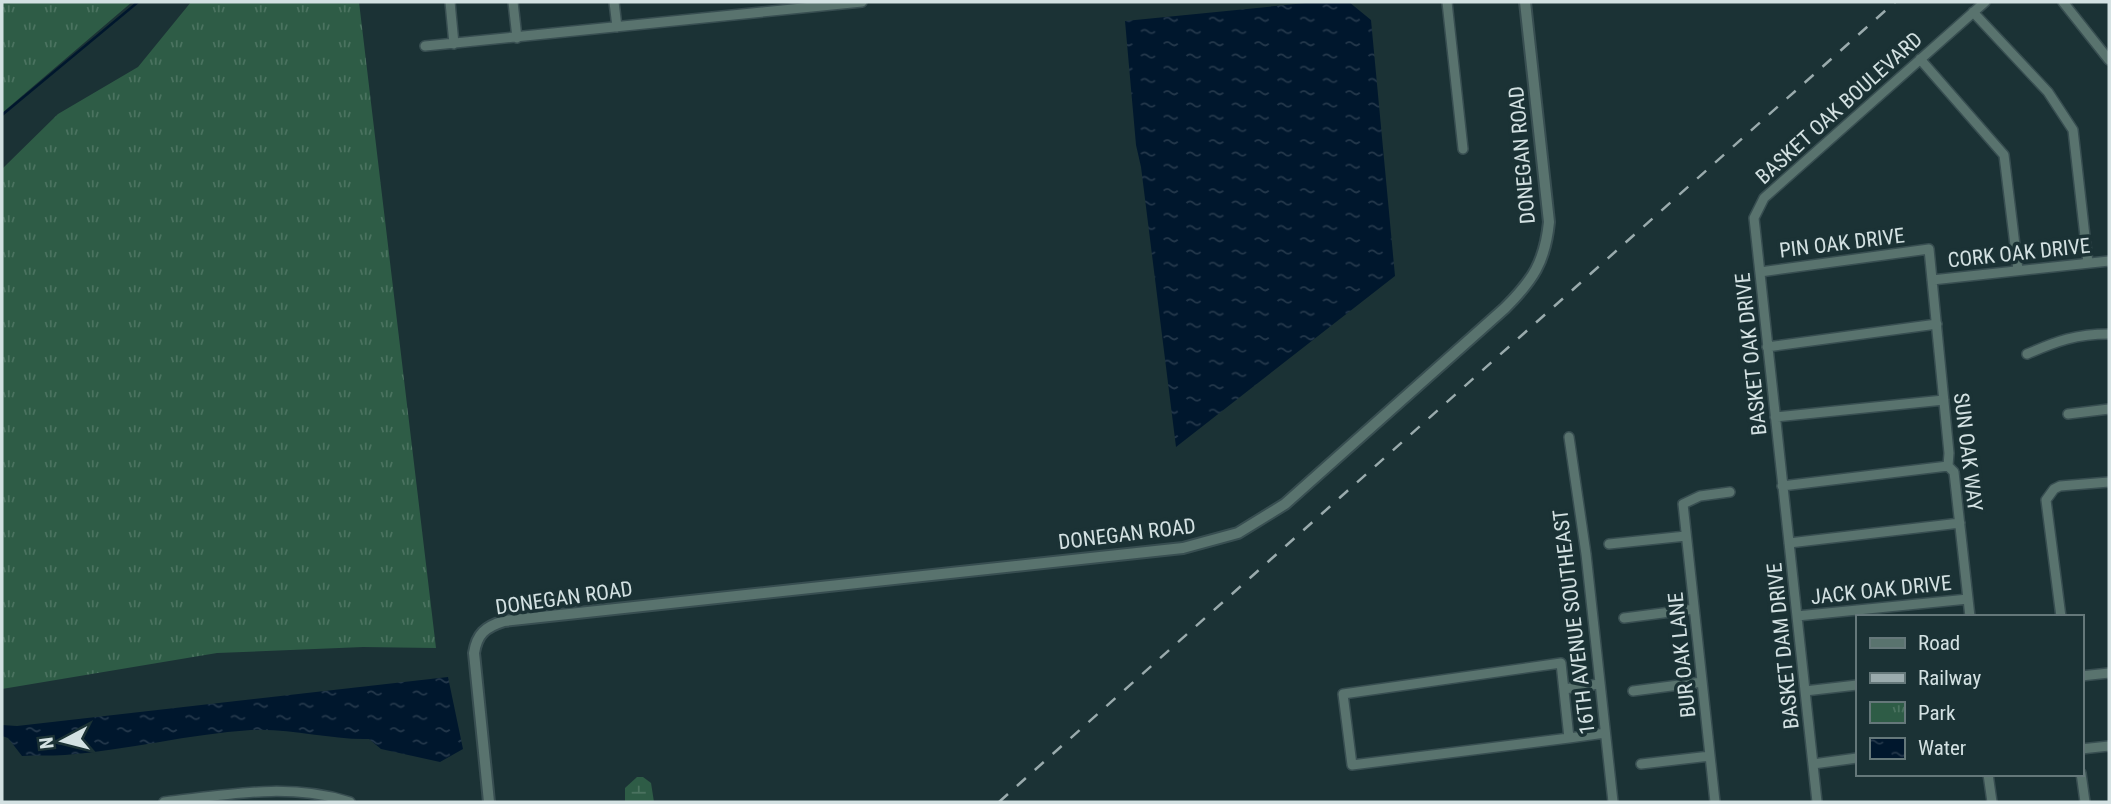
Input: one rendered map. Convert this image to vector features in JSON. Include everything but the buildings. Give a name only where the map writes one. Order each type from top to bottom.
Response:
[{"type":"street","points":[[450,2],[454,44]]},
{"type":"street","points":[[513,2],[517,38]]},
{"type":"street","points":[[614,2],[617,27]]},
{"type":"street","points":[[425,46],[617,27],[782,6],[863,2]]},
{"type":"street","points":[[1447,2],[1463,149]]},
{"type":"street","name":"DONEGAN ROAD","points":[[489,802],[474,674],[474,653],[480,634],[489,626],[504,621],[1183,548],[1238,533],[1285,504],[1505,309],[1538,270],[1546,246],[1549,222],[1525,2]]},
{"type":"street","name":"BASKET OAK BOULEVARD","points":[[1754,218],[1764,198],[1985,2]]},
{"type":"street","points":[[2063,2],[2109,60]]},
{"type":"street","points":[[1973,12],[2048,92],[2073,130],[2088,263]]},
{"type":"street","points":[[1920,60],[2004,155],[2018,270]]},
{"type":"street","name":"BASKET OAK DRIVE","points":[[1754,218],[1782,486]]},
{"type":"street","name":"PIN OAK DRIVE","points":[[1760,272],[1929,249]]},
{"type":"street","name":"SUN OAK WAY","points":[[1929,249],[1948,466],[1954,472],[1970,615]]},
{"type":"street","name":"CORK OAK DRIVE","points":[[1932,279],[2109,261]]},
{"type":"street","points":[[1768,347],[1937,324]]},
{"type":"street","points":[[2027,354],[2060,339],[2083,334],[2109,334]]},
{"type":"street","points":[[1774,417],[1944,400]]},
{"type":"street","points":[[2068,414],[2109,409]]},
{"type":"street","name":"16TH AVENUE SOUTHEAST","points":[[1569,437],[1586,554],[1613,802]]},
{"type":"street","points":[[1782,486],[1948,466]]},
{"type":"street","points":[[2061,615],[2046,500],[2054,489],[2060,486],[2109,482]]},
{"type":"street","name":"BASKET DAM DRIVE","points":[[1782,486],[1817,802]]},
{"type":"street","name":"BUR OAK LANE","points":[[1715,802],[1683,504],[1700,496],[1730,492]]},
{"type":"street","points":[[1789,543],[1960,523]]},
{"type":"street","points":[[1609,544],[1686,536]]},
{"type":"street","name":"JACK OAK DRIVE","points":[[1797,616],[1968,599]]},
{"type":"street","points":[[1624,618],[1694,609]]},
{"type":"street","points":[[1569,738],[1561,663],[1343,694],[1352,765],[1569,738],[1605,733]]},
{"type":"street","points":[[2083,676],[2109,673]]},
{"type":"street","points":[[1633,691],[1702,682]]},
{"type":"street","points":[[1564,689],[1599,684]]},
{"type":"street","points":[[1805,691],[1856,685]]},
{"type":"street","points":[[2083,749],[2109,746]]},
{"type":"street","points":[[1641,764],[1710,756]]},
{"type":"street","points":[[1813,764],[1856,758]]},
{"type":"street","points":[[1988,776],[1992,802]]},
{"type":"street","points":[[2081,776],[2085,802]]},
{"type":"street","points":[[164,802],[287,791],[316,793],[350,802]]},
{"type":"green space","points":[[2,2],[132,2],[2,113]]},
{"type":"green space","points":[[191,2],[359,2],[436,648],[363,647],[217,653],[2,689],[2,169],[58,114],[138,67]]},
{"type":"green space","points":[[637,777],[643,777],[651,783],[654,802],[625,802],[625,788]]},
{"type":"water","points":[[1316,2],[1349,2],[1371,20],[1395,276],[1176,447],[1136,145],[1125,21]]},
{"type":"water","points":[[448,677],[463,749],[440,762],[381,749],[369,739],[281,731],[228,732],[89,753],[22,756],[8,738],[2,736],[2,725],[17,726]]},
{"type":"waterway","points":[[2,115],[138,2]]},
{"type":"railway","points":[[999,802],[1895,2]]}]
